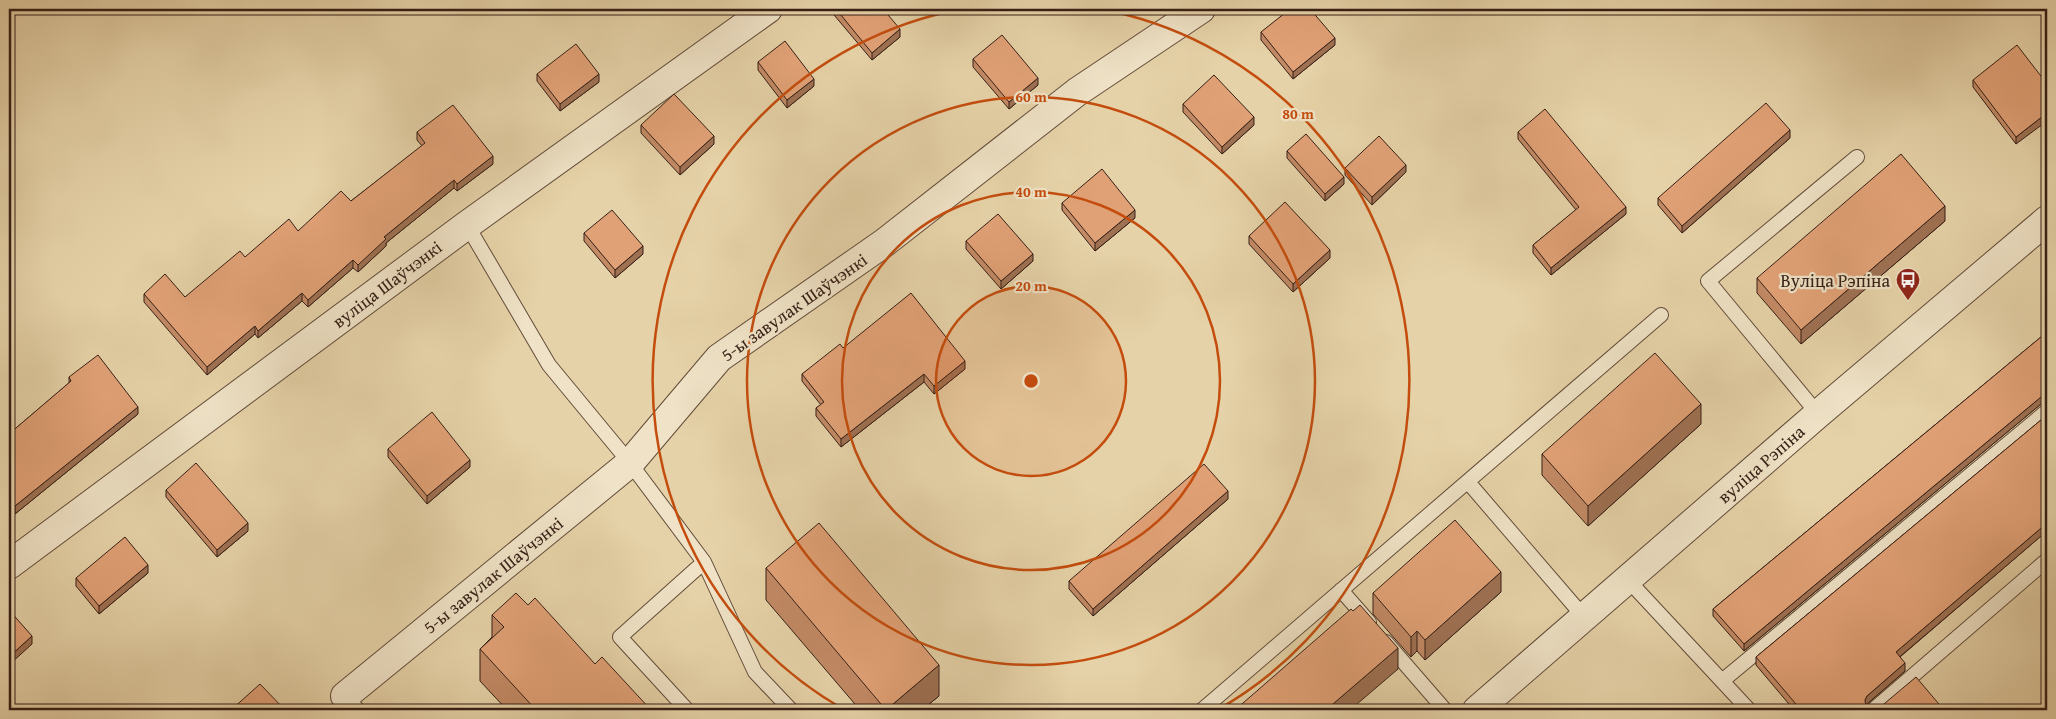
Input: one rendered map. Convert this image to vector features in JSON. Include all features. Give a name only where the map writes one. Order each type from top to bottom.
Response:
[{"type":"street","name":"вуліца Шаўчэнкі","points":[[9,565],[467,225],[768,9]]},
{"type":"street","name":"5-ы завулак Шаўчэнкі","points":[[352,703],[630,463],[719,358],[884,243],[1077,92],[1201,9]]},
{"type":"street","name":"вуліца Рэпіна","points":[[1477,710],[1818,414],[2047,220]]},
{"type":"lane","points":[[1818,414],[1708,281],[1858,157]]},
{"type":"lane","points":[[467,225],[549,365],[630,463],[704,562],[756,672],[790,710]]},
{"type":"lane","points":[[1202,710],[1661,315]]},
{"type":"lane","points":[[1722,681],[2047,411]]},
{"type":"lane","points":[[1468,482],[1584,617]]},
{"type":"lane","points":[[1873,710],[2047,560]]},
{"type":"lane","points":[[687,710],[620,637],[704,562]]},
{"type":"lane","points":[[1627,580],[1749,710]]},
{"type":"lane","points":[[1341,590],[1445,710]]},
{"type":"building","points":[[836,9],[883,9],[900,29],[872,53]]},
{"type":"building","points":[[1290,9],[1310,9],[1335,38],[1293,72],[1261,32]]},
{"type":"building","points":[[1002,35],[1038,78],[1009,102],[973,59]]},
{"type":"building","points":[[785,41],[814,79],[787,100],[758,62]]},
{"type":"building","points":[[576,44],[599,74],[560,104],[537,74]]},
{"type":"building","points":[[2017,45],[2047,84],[2047,113],[2016,137],[1973,80]]},
{"type":"building","points":[[1214,75],[1254,117],[1222,147],[1183,104]]},
{"type":"building","points":[[674,94],[714,136],[680,167],[641,125]]},
{"type":"building","points":[[1766,103],[1790,130],[1682,226],[1658,198]]},
{"type":"building","points":[[453,105],[493,156],[457,184],[454,180],[384,237],[386,239],[358,265],[353,260],[308,300],[302,293],[258,331],[255,326],[207,367],[144,294],[165,274],[185,297],[240,251],[245,257],[289,219],[298,231],[341,191],[351,201],[425,143],[417,132]]},
{"type":"building","points":[[1545,109],[1626,207],[1551,268],[1533,245],[1579,207],[1518,132]]},
{"type":"building","points":[[1306,134],[1344,177],[1325,194],[1287,151]]},
{"type":"building","points":[[1379,136],[1406,165],[1372,197],[1345,168]]},
{"type":"building","points":[[1901,154],[1945,206],[1801,330],[1757,278]]},
{"type":"building","points":[[1102,169],[1135,210],[1095,243],[1062,203]]},
{"type":"building","points":[[1285,202],[1330,250],[1293,284],[1249,236]]},
{"type":"building","points":[[612,210],[643,246],[615,270],[584,233]]},
{"type":"building","points":[[998,214],[1033,254],[1001,281],[966,241]]},
{"type":"building","points":[[911,293],[965,361],[934,386],[924,374],[841,439],[816,408],[824,402],[802,374],[840,344],[843,348]]},
{"type":"building","points":[[2047,332],[2047,395],[2041,397],[1744,644],[1713,609]]},
{"type":"building","points":[[1655,353],[1701,404],[1588,506],[1542,454]]},
{"type":"building","points":[[98,355],[138,407],[15,506],[9,499],[9,434],[71,381],[69,377]]},
{"type":"building","points":[[432,412],[470,460],[427,496],[388,449]]},
{"type":"building","points":[[2047,415],[2047,523],[1896,652],[1905,663],[1867,696],[1865,700],[1866,708],[1870,710],[1801,710],[1756,657]]},
{"type":"building","points":[[196,463],[248,523],[217,550],[166,490]]},
{"type":"building","points":[[1204,464],[1228,491],[1093,609],[1069,581]]},
{"type":"building","points":[[1455,520],[1501,572],[1425,640],[1417,631],[1411,637],[1373,593]]},
{"type":"building","points":[[819,523],[939,665],[886,710],[766,568]]},
{"type":"building","points":[[125,537],[148,565],[99,606],[76,578]]},
{"type":"building","points":[[516,593],[528,605],[535,598],[595,664],[602,657],[651,710],[552,710],[550,707],[547,710],[536,710],[480,649],[504,627],[492,615]]},
{"type":"building","points":[[1360,605],[1398,648],[1326,710],[1235,710],[1351,609],[1353,611]]},
{"type":"building","points":[[9,610],[32,636],[9,657]]},
{"type":"building","points":[[1916,677],[1944,710],[1873,710],[1878,709]]},
{"type":"building","points":[[260,684],[285,710],[231,710]]},
{"type":"place","name":"Вуліца Рэпіна","points":[[1908,301]]}]
